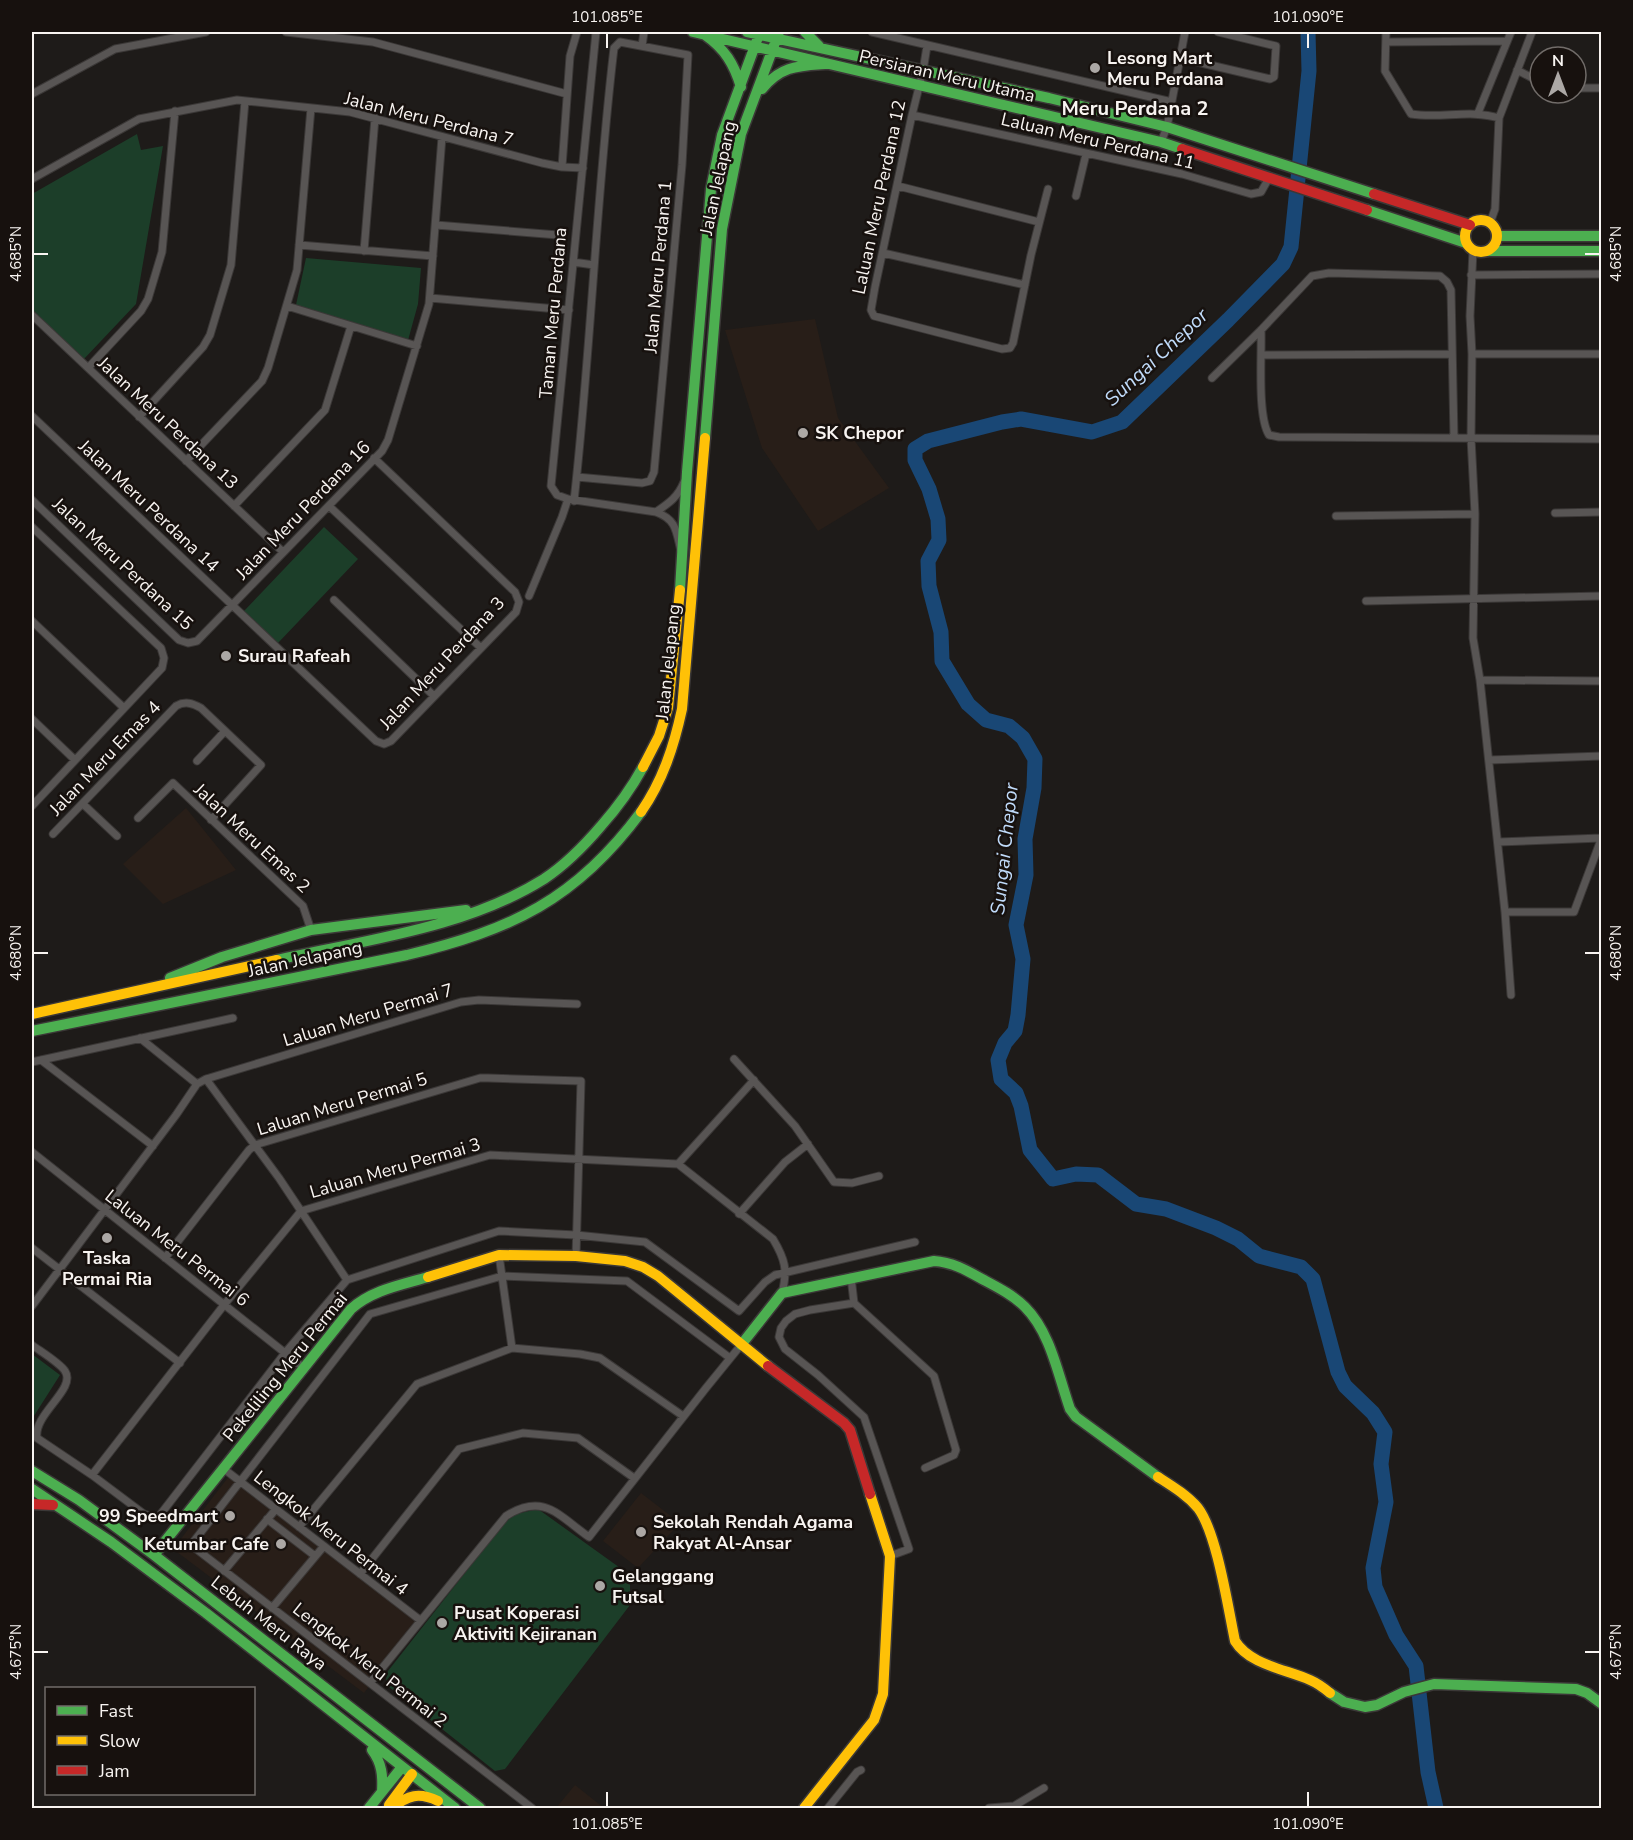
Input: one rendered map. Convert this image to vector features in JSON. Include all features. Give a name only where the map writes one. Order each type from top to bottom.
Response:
[{"type":"main road","name":"Persiaran Meru Utama","points":[[693,32],[919,87],[1161,142],[1470,247]]},
{"type":"main road","name":"Persiaran Meru Utama","points":[[747,32],[778,35],[1167,127],[1470,225]]},
{"type":"main road","points":[[805,32],[819,46]]},
{"type":"main road","name":"Jalan Jelapang","points":[[32,1014],[435,925],[475,913],[544,879],[589,840],[620,804],[649,758],[668,708],[711,189],[722,135],[760,33]]},
{"type":"main road","points":[[705,34],[728,52],[736,68],[741,87]]},
{"type":"main road","name":"Jalan Jelapang","points":[[32,1031],[406,955],[480,936],[516,922],[559,897],[596,864],[646,805],[661,779],[674,745],[682,709],[723,230],[741,134],[778,35]]},
{"type":"main road","points":[[754,98],[768,79],[778,71],[790,66],[825,64]]},
{"type":"main road","points":[[1488,251],[1497,236],[1495,228],[1490,223],[1479,220],[1470,225],[1465,233],[1470,247],[1483,252],[1602,251]]},
{"type":"main road","points":[[1497,236],[1602,236]]},
{"type":"main road","points":[[145,989],[222,957],[311,930],[444,913],[501,902]]},
{"type":"main road","name":"Pekeliling Meru Permai","points":[[154,1555],[361,1299],[499,1255],[576,1256],[625,1261],[643,1267],[658,1276],[741,1345],[844,1423],[850,1430],[890,1556]]},
{"type":"main road","points":[[741,1345],[782,1293],[851,1277],[940,1261],[962,1267],[1008,1293],[1028,1309],[1040,1327],[1070,1409],[1076,1417],[1189,1499],[1199,1510],[1210,1532],[1235,1641],[1249,1657],[1313,1681],[1344,1702],[1355,1706],[1377,1705],[1404,1692],[1434,1684],[1576,1689],[1587,1693],[1602,1704]]},
{"type":"main road","name":"Lebuh Meru Raya","points":[[32,1471],[79,1500],[154,1555],[480,1809]]},
{"type":"main road","name":"Lebuh Meru Raya","points":[[32,1489],[111,1542],[206,1613],[362,1737],[408,1769],[453,1809]]},
{"type":"main road","points":[[32,1504],[57,1506]]},
{"type":"main road","points":[[804,1809],[874,1720],[880,1707],[883,1694],[890,1556]]},
{"type":"main road","points":[[365,1718],[399,1750],[408,1769],[450,1785]]},
{"type":"main road","points":[[362,1737],[378,1757],[382,1771],[382,1792]]},
{"type":"main road","points":[[369,1809],[382,1792],[408,1769]]},
{"type":"main road","points":[[386,1809],[408,1769]]},
{"type":"main road","points":[[392,1809],[410,1795],[418,1794],[427,1795],[453,1809]]},
{"type":"street","points":[[32,94],[116,49],[206,32]]},
{"type":"street","points":[[286,32],[373,42],[567,94]]},
{"type":"street","points":[[562,167],[570,56],[577,32]]},
{"type":"street","name":"Taman Meru Perdana","points":[[571,500],[557,495],[551,486],[596,32]]},
{"type":"street","points":[[529,596],[571,500],[577,477],[601,157],[614,48],[620,42],[642,46],[644,32]]},
{"type":"street","points":[[872,32],[1172,102]]},
{"type":"street","points":[[1161,142],[1167,127],[1185,32]]},
{"type":"street","points":[[1180,58],[1270,79],[1274,77],[1276,48],[1273,44],[1218,32]]},
{"type":"street","points":[[1386,32],[1385,71],[1411,114],[1424,116],[1478,113],[1499,118]]},
{"type":"street","points":[[1478,113],[1511,32]]},
{"type":"street","points":[[1490,223],[1495,209],[1499,118],[1532,32]]},
{"type":"street","points":[[1386,42],[1507,41]]},
{"type":"street","name":"Jalan Meru Perdana 1","points":[[577,477],[642,483],[650,481],[654,472],[682,165],[688,55],[642,46]]},
{"type":"street","name":"Laluan Meru Perdana 12","points":[[927,46],[870,310],[874,316],[1002,349],[1010,348],[1025,285]]},
{"type":"street","points":[[1516,70],[1528,76]]},
{"type":"street","name":"Jalan Meru Perdana 7","points":[[32,179],[132,122],[229,101],[350,112],[562,167],[583,168]]},
{"type":"street","points":[[139,417],[203,347],[210,335],[231,265],[245,101]]},
{"type":"street","points":[[186,461],[266,375],[295,279],[311,108]]},
{"type":"street","points":[[88,368],[141,311],[148,299],[162,252],[175,111]]},
{"type":"street","name":"Laluan Meru Perdana 11","points":[[912,115],[1182,174],[1251,194],[1261,192],[1273,179]]},
{"type":"street","points":[[364,251],[375,118]]},
{"type":"street","name":"Jalan Meru Perdana 16","points":[[196,641],[374,458],[388,440],[430,298],[442,137]]},
{"type":"street","points":[[1076,196],[1086,154]]},
{"type":"street","points":[[898,186],[1039,222]]},
{"type":"street","points":[[883,253],[1025,285],[1048,189]]},
{"type":"street","points":[[436,225],[558,236]]},
{"type":"street","points":[[299,245],[433,256]]},
{"type":"street","points":[[1470,247],[1471,438],[1475,514],[1473,638],[1480,680],[1498,842],[1511,995]]},
{"type":"street","points":[[573,262],[594,265]]},
{"type":"street","points":[[1212,378],[1312,276],[1329,273],[1440,276],[1451,290],[1454,438]]},
{"type":"street","points":[[1471,275],[1602,274]]},
{"type":"street","points":[[430,298],[569,310]]},
{"type":"street","points":[[287,306],[417,346]]},
{"type":"street","name":"Jalan Meru Perdana 13","points":[[32,315],[283,552]]},
{"type":"street","points":[[234,506],[325,410],[351,326]]},
{"type":"street","points":[[1261,330],[1262,396],[1265,429],[1269,435],[1280,437],[1602,439]]},
{"type":"street","points":[[1262,355],[1452,354]]},
{"type":"street","points":[[1472,354],[1602,354]]},
{"type":"street","name":"Jalan Meru Perdana 14","points":[[32,416],[376,741]]},
{"type":"street","name":"Jalan Meru Perdana 3","points":[[374,458],[515,592],[519,602],[516,612],[391,741],[384,744],[376,741]]},
{"type":"street","points":[[656,512],[680,493],[687,472]]},
{"type":"street","name":"Jalan Meru Perdana 15","points":[[32,500],[179,640],[188,643],[196,641]]},
{"type":"street","points":[[571,500],[656,512],[668,516],[675,525],[682,559]]},
{"type":"street","points":[[328,506],[481,648]]},
{"type":"street","points":[[1555,513],[1602,512]]},
{"type":"street","points":[[1336,516],[1475,514]]},
{"type":"street","points":[[32,526],[161,648],[164,658],[162,668],[32,806]]},
{"type":"street","points":[[1366,601],[1602,596]]},
{"type":"street","points":[[334,600],[434,696]]},
{"type":"street","points":[[32,621],[124,708]]},
{"type":"street","points":[[1480,680],[1602,681]]},
{"type":"street","name":"Jalan Meru Emas 4","points":[[53,834],[176,706],[182,703],[195,705],[261,765],[211,820]]},
{"type":"street","points":[[32,719],[75,760]]},
{"type":"street","points":[[197,761],[225,731]]},
{"type":"street","points":[[1489,759],[1602,756]]},
{"type":"street","name":"Jalan Meru Emas 2","points":[[138,818],[172,783],[303,906],[311,930]]},
{"type":"street","points":[[83,804],[117,836]]},
{"type":"street","points":[[1498,842],[1601,837],[1574,912],[1505,912]]},
{"type":"street","name":"Laluan Meru Permai 7","points":[[196,1084],[206,1079],[461,1002],[479,1000],[577,1004]]},
{"type":"street","points":[[32,1062],[233,1018]]},
{"type":"street","points":[[32,1306],[153,1146],[196,1084],[140,1038]]},
{"type":"street","points":[[734,1059],[781,1109],[834,1182],[852,1183],[879,1176]]},
{"type":"street","points":[[41,1060],[153,1146]]},
{"type":"street","name":"Laluan Meru Permai 5","points":[[165,1258],[255,1145],[480,1078],[581,1081],[579,1158]]},
{"type":"street","points":[[206,1079],[255,1145],[347,1280]]},
{"type":"street","points":[[754,1080],[678,1164],[773,1239],[787,1271],[782,1293]]},
{"type":"street","points":[[739,1214],[785,1162],[808,1144]]},
{"type":"street","name":"Laluan Meru Permai 6","points":[[32,1152],[304,1368]]},
{"type":"street","name":"Laluan Meru Permai 3","points":[[92,1475],[224,1305],[301,1211],[490,1155],[678,1164]]},
{"type":"street","points":[[576,1256],[579,1158]]},
{"type":"street","points":[[32,1345],[65,1371],[67,1379],[65,1387],[38,1423],[37,1438],[144,1514],[153,1517],[160,1515],[285,1353],[347,1280],[499,1231],[576,1235],[645,1242],[739,1311],[765,1282],[775,1275],[915,1242]]},
{"type":"street","points":[[32,1248],[180,1363]]},
{"type":"street","points":[[499,1255],[512,1348]]},
{"type":"street","points":[[239,1481],[370,1314],[502,1276],[627,1281],[730,1358]]},
{"type":"street","points":[[851,1277],[854,1303],[934,1376],[956,1450],[954,1455],[925,1468]]},
{"type":"street","points":[[854,1303],[795,1314],[786,1321],[779,1336],[785,1349],[818,1375],[864,1417],[909,1549],[890,1556]]},
{"type":"street","points":[[370,1683],[506,1516],[527,1507],[544,1506],[589,1538],[741,1345]]},
{"type":"street","points":[[299,1527],[417,1384],[512,1348],[600,1358],[684,1416]]},
{"type":"street","points":[[360,1574],[459,1449],[524,1433],[578,1438],[634,1479]]},
{"type":"street","name":"Lengkok Meru Permai 4","points":[[224,1469],[420,1620]]},
{"type":"street","name":"Lengkok Meru Permai 2","points":[[239,1481],[191,1545],[532,1809]]},
{"type":"street","points":[[224,1571],[276,1509]]},
{"type":"street","points":[[267,1519],[315,1556]]},
{"type":"street","points":[[272,1608],[324,1546]]},
{"type":"street","points":[[828,1809],[861,1770]]},
{"type":"street","points":[[989,1809],[1014,1806],[1044,1788]]},
{"type":"shaded area","name":"SK Chepor","points":[[815,319],[838,418],[889,488],[818,531],[762,448],[725,330]]},
{"type":"shaded area","points":[[186,808],[236,870],[163,904],[123,864]]},
{"type":"shaded area","points":[[230,1475],[420,1619],[364,1693],[173,1549]]},
{"type":"shaded area","name":"Sekolah Rendah Agama Rakyat Al-Ansar","points":[[641,1493],[680,1523],[638,1568],[603,1541]]},
{"type":"shaded area","points":[[575,1785],[604,1808],[556,1808]]},
{"type":"green space","points":[[137,134],[141,150],[163,146],[136,304],[83,360],[32,310],[32,194]]},
{"type":"green space","points":[[306,258],[421,268],[418,304],[407,344],[296,305]]},
{"type":"green space","points":[[324,527],[358,559],[278,643],[244,611]]},
{"type":"green space","points":[[32,1354],[60,1375],[32,1419]]},
{"type":"green space","points":[[538,1509],[623,1570],[630,1582],[630,1605],[505,1769],[495,1771],[389,1687],[386,1679],[388,1671],[505,1522],[516,1514]]},
{"type":"waterway","name":"Sungai Chepor","points":[[1308,32],[1309,71],[1291,247],[1283,264],[1122,422],[1092,432],[1021,419],[1002,422],[928,441],[915,449],[915,460],[929,489],[938,519],[939,540],[928,561],[929,586],[941,632],[942,661],[968,704],[986,720],[1009,726],[1023,738],[1035,759],[1034,788],[1025,839],[1026,875],[1016,925],[1023,959],[1018,1015],[1015,1031],[1005,1043],[998,1060],[1001,1079],[1016,1093],[1030,1150],[1053,1179],[1076,1174],[1098,1175],[1136,1204],[1166,1209],[1216,1228],[1238,1239],[1259,1256],[1301,1267],[1313,1279],[1338,1372],[1345,1386],[1373,1413],[1385,1432],[1381,1464],[1386,1502],[1373,1568],[1375,1587],[1396,1635],[1416,1666],[1428,1772],[1436,1808]]},
{"type":"traffic: fast","points":[[693,32],[1161,142],[1182,149]]},
{"type":"traffic: fast","points":[[747,32],[1049,98],[1167,127],[1374,194]]},
{"type":"traffic: fast","points":[[680,590],[687,472],[711,189],[722,135],[760,32]]},
{"type":"traffic: fast","points":[[705,438],[722,229],[741,134],[779,32]]},
{"type":"traffic: fast","points":[[805,32],[819,46]]},
{"type":"traffic: fast","points":[[705,35],[728,58],[741,87]]},
{"type":"traffic: fast","points":[[762,89],[769,81],[790,69],[825,64]]},
{"type":"traffic: fast","points":[[1367,210],[1466,243]]},
{"type":"traffic: fast","points":[[1497,236],[1602,236]]},
{"type":"traffic: fast","points":[[1488,251],[1602,251]]},
{"type":"traffic: fast","points":[[277,960],[380,939],[448,921],[514,896],[552,874],[581,848],[618,805],[643,767]]},
{"type":"traffic: fast","points":[[32,1031],[407,955],[478,934],[510,922],[539,907],[566,889],[592,868],[641,812]]},
{"type":"traffic: fast","points":[[170,978],[222,957],[311,930],[466,910]]},
{"type":"traffic: fast","points":[[741,1345],[782,1293],[934,1261],[953,1265],[999,1288],[1025,1307],[1034,1317],[1048,1342],[1070,1409],[1076,1417],[1158,1477]]},
{"type":"traffic: fast","points":[[154,1555],[351,1309],[377,1293],[428,1277]]},
{"type":"traffic: fast","points":[[32,1471],[79,1500],[154,1555],[480,1808]]},
{"type":"traffic: fast","points":[[32,1489],[111,1542],[206,1613],[455,1808]]},
{"type":"traffic: fast","points":[[1330,1693],[1344,1702],[1365,1707],[1377,1705],[1404,1692],[1434,1684],[1576,1689],[1587,1693],[1602,1704]]},
{"type":"traffic: fast","points":[[372,1750],[381,1770],[382,1792]]},
{"type":"traffic: fast","points":[[369,1808],[402,1767]]},
{"type":"traffic: slow","points":[[1481,220],[1492,225],[1497,236],[1492,247],[1481,252],[1470,247],[1465,236],[1470,225],[1481,220]]},
{"type":"traffic: slow","points":[[641,812],[656,788],[667,762],[682,709],[705,438]]},
{"type":"traffic: slow","points":[[643,767],[659,736],[668,708],[680,590]]},
{"type":"traffic: slow","points":[[32,1014],[277,960]]},
{"type":"traffic: slow","points":[[428,1277],[499,1255],[576,1256],[625,1261],[643,1267],[658,1276],[768,1366]]},
{"type":"traffic: slow","points":[[1158,1477],[1189,1499],[1205,1520],[1221,1572],[1235,1641],[1250,1656],[1259,1661],[1310,1680],[1330,1693]]},
{"type":"traffic: slow","points":[[804,1808],[874,1720],[883,1694],[890,1556],[870,1494]]},
{"type":"traffic: slow","points":[[389,1805],[412,1774]]},
{"type":"traffic: slow","points":[[392,1808],[414,1796],[425,1796],[438,1801]]},
{"type":"traffic: jam","points":[[1182,149],[1367,210]]},
{"type":"traffic: jam","points":[[1374,194],[1470,225]]},
{"type":"traffic: jam","points":[[768,1366],[844,1423],[850,1430],[870,1494]]},
{"type":"traffic: jam","points":[[32,1504],[53,1505]]},
{"type":"place","name":"Lesong Mart Meru Perdana","points":[[1095,68]]},
{"type":"place","name":"SK Chepor","points":[[803,433]]},
{"type":"place","name":"Surau Rafeah","points":[[226,656]]},
{"type":"place","name":"Taska Permai Ria","points":[[107,1238]]},
{"type":"place","name":"99 Speedmart","points":[[230,1516]]},
{"type":"place","name":"Sekolah Rendah Agama Rakyat Al-Ansar","points":[[641,1532]]},
{"type":"place","name":"Ketumbar Cafe","points":[[281,1544]]},
{"type":"place","name":"Gelanggang Futsal","points":[[600,1586]]},
{"type":"place","name":"Pusat Koperasi Aktiviti Kejiranan","points":[[442,1623]]},
{"type":"district","name":"Meru Perdana 2","points":[[1135,108]]}]
